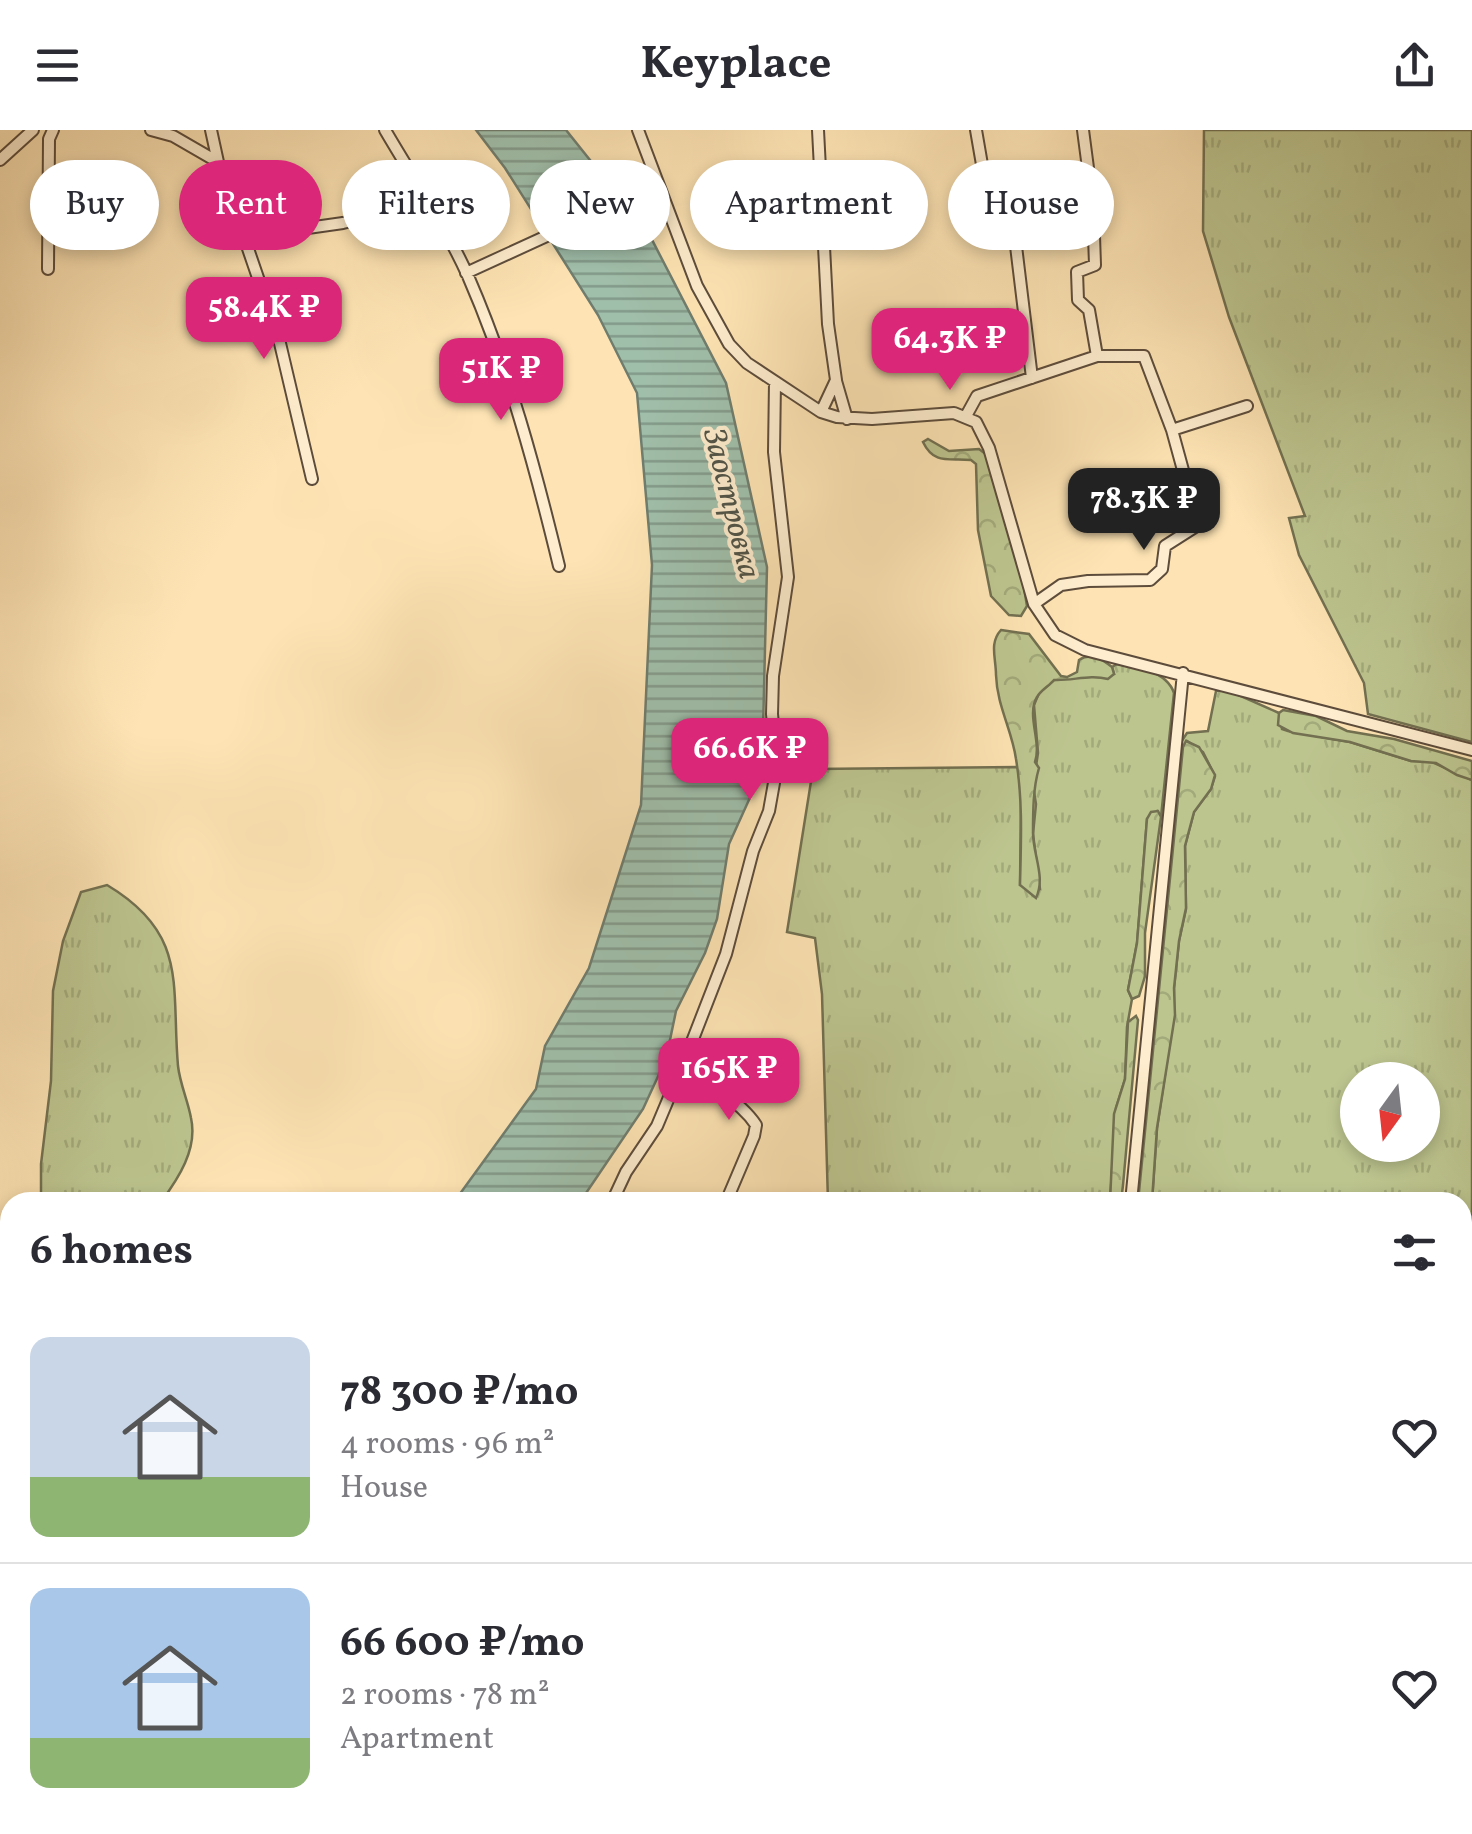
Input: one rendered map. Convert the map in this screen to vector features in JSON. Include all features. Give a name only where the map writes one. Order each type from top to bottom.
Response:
[{"type":"street","points":[[0,160],[32,130]]},
{"type":"street","points":[[48,269],[49,139],[53,130]]},
{"type":"street","points":[[151,130],[173,136],[215,160]]},
{"type":"street","points":[[211,130],[218,160]]},
{"type":"street","points":[[386,130],[404,160]]},
{"type":"street","points":[[638,130],[649,160]]},
{"type":"street","points":[[818,130],[828,324],[836,380],[847,418]]},
{"type":"street","points":[[976,130],[990,204],[1016,246],[1032,378]]},
{"type":"street","points":[[1083,130],[1093,206],[1094,265],[1077,272],[1078,300],[1089,310],[1097,356]]},
{"type":"street","points":[[670,216],[697,286],[730,344],[747,363],[775,382],[821,412],[847,418],[954,413],[976,422],[989,448],[1034,604],[1044,624],[1067,642],[1472,750]]},
{"type":"street","points":[[466,272],[530,244]]},
{"type":"street","points":[[249,250],[279,339],[312,479]]},
{"type":"street","points":[[454,250],[512,390],[559,566]]},
{"type":"street","points":[[966,416],[977,396],[1097,356],[1144,356],[1172,430],[1198,525],[1165,546],[1162,569],[1150,580],[1061,585],[1034,604]]},
{"type":"street","points":[[821,412],[836,380]]},
{"type":"street","points":[[617,1192],[657,1126],[686,1058],[726,954],[753,852],[769,811],[777,766],[772,676],[788,577],[774,452],[775,382]]},
{"type":"street","points":[[1172,430],[1247,406]]},
{"type":"street","points":[[1132,1192],[1183,673]]},
{"type":"street","points":[[686,1058],[700,1076],[740,1106],[756,1125],[730,1192]]},
{"type":"green space","points":[[1204,130],[1472,130],[1472,742],[1368,714],[1364,683],[1299,555],[1289,518],[1305,516],[1229,317],[1203,231]]},
{"type":"green space","points":[[928,439],[949,451],[979,449],[987,455],[1024,588],[1027,606],[1021,616],[1009,615],[991,596],[978,530],[976,464],[971,460],[937,457],[923,442]]},
{"type":"green space","points":[[1001,630],[1029,634],[1061,676],[1077,672],[1079,660],[1088,657],[1104,661],[1114,674],[1108,679],[1054,680],[1034,704],[1035,762],[1039,768],[1033,817],[1040,882],[1036,898],[1020,885],[1018,775],[999,697],[994,657],[995,640]]},
{"type":"green space","points":[[1117,664],[1142,668],[1165,680],[1174,693],[1161,817],[1157,811],[1147,819],[1137,943],[1128,990],[1132,999],[1125,1079],[1116,1108],[1111,1192],[828,1192],[822,994],[815,938],[787,932],[813,769],[1018,767],[1020,885],[1040,889],[1033,834],[1038,753],[1034,705],[1039,693],[1054,680],[1114,674],[1112,667]]},
{"type":"green space","points":[[1225,689],[1279,713],[1282,729],[1350,742],[1411,761],[1430,761],[1472,780],[1472,1192],[1153,1192],[1179,941],[1186,909],[1185,846],[1194,812],[1211,789],[1215,776],[1203,752],[1187,741],[1183,747],[1181,742],[1187,733],[1208,731],[1216,691]]},
{"type":"green space","points":[[1283,710],[1316,716],[1347,731],[1394,739],[1472,761],[1472,780],[1436,763],[1411,761],[1350,742],[1293,733],[1278,725]]},
{"type":"green space","points":[[1186,741],[1199,747],[1215,775],[1211,789],[1194,812],[1185,846],[1186,908],[1174,988],[1175,1015],[1157,1128],[1153,1192],[1139,1192]]},
{"type":"green space","points":[[1158,811],[1161,817],[1145,933],[1145,976],[1139,996],[1132,999],[1128,990],[1137,943],[1147,819],[1151,812]]},
{"type":"green space","points":[[107,885],[133,904],[152,923],[171,964],[178,1066],[191,1118],[192,1141],[180,1173],[168,1192],[41,1192],[51,1081],[53,991],[63,941],[81,892]]},
{"type":"green space","points":[[1136,1016],[1138,1020],[1122,1192],[1110,1192],[1114,1114],[1125,1079],[1128,1022]]},
{"type":"water","points":[[476,130],[566,130],[590,160],[530,160],[530,208],[510,176],[510,160],[499,160]]},
{"type":"water","name":"Заостровка","points":[[557,250],[657,250],[726,383],[767,567],[762,771],[729,844],[717,919],[676,1011],[666,1059],[643,1109],[587,1192],[461,1192],[536,1089],[545,1046],[589,968],[641,805],[652,565],[637,393],[598,315]]}]
